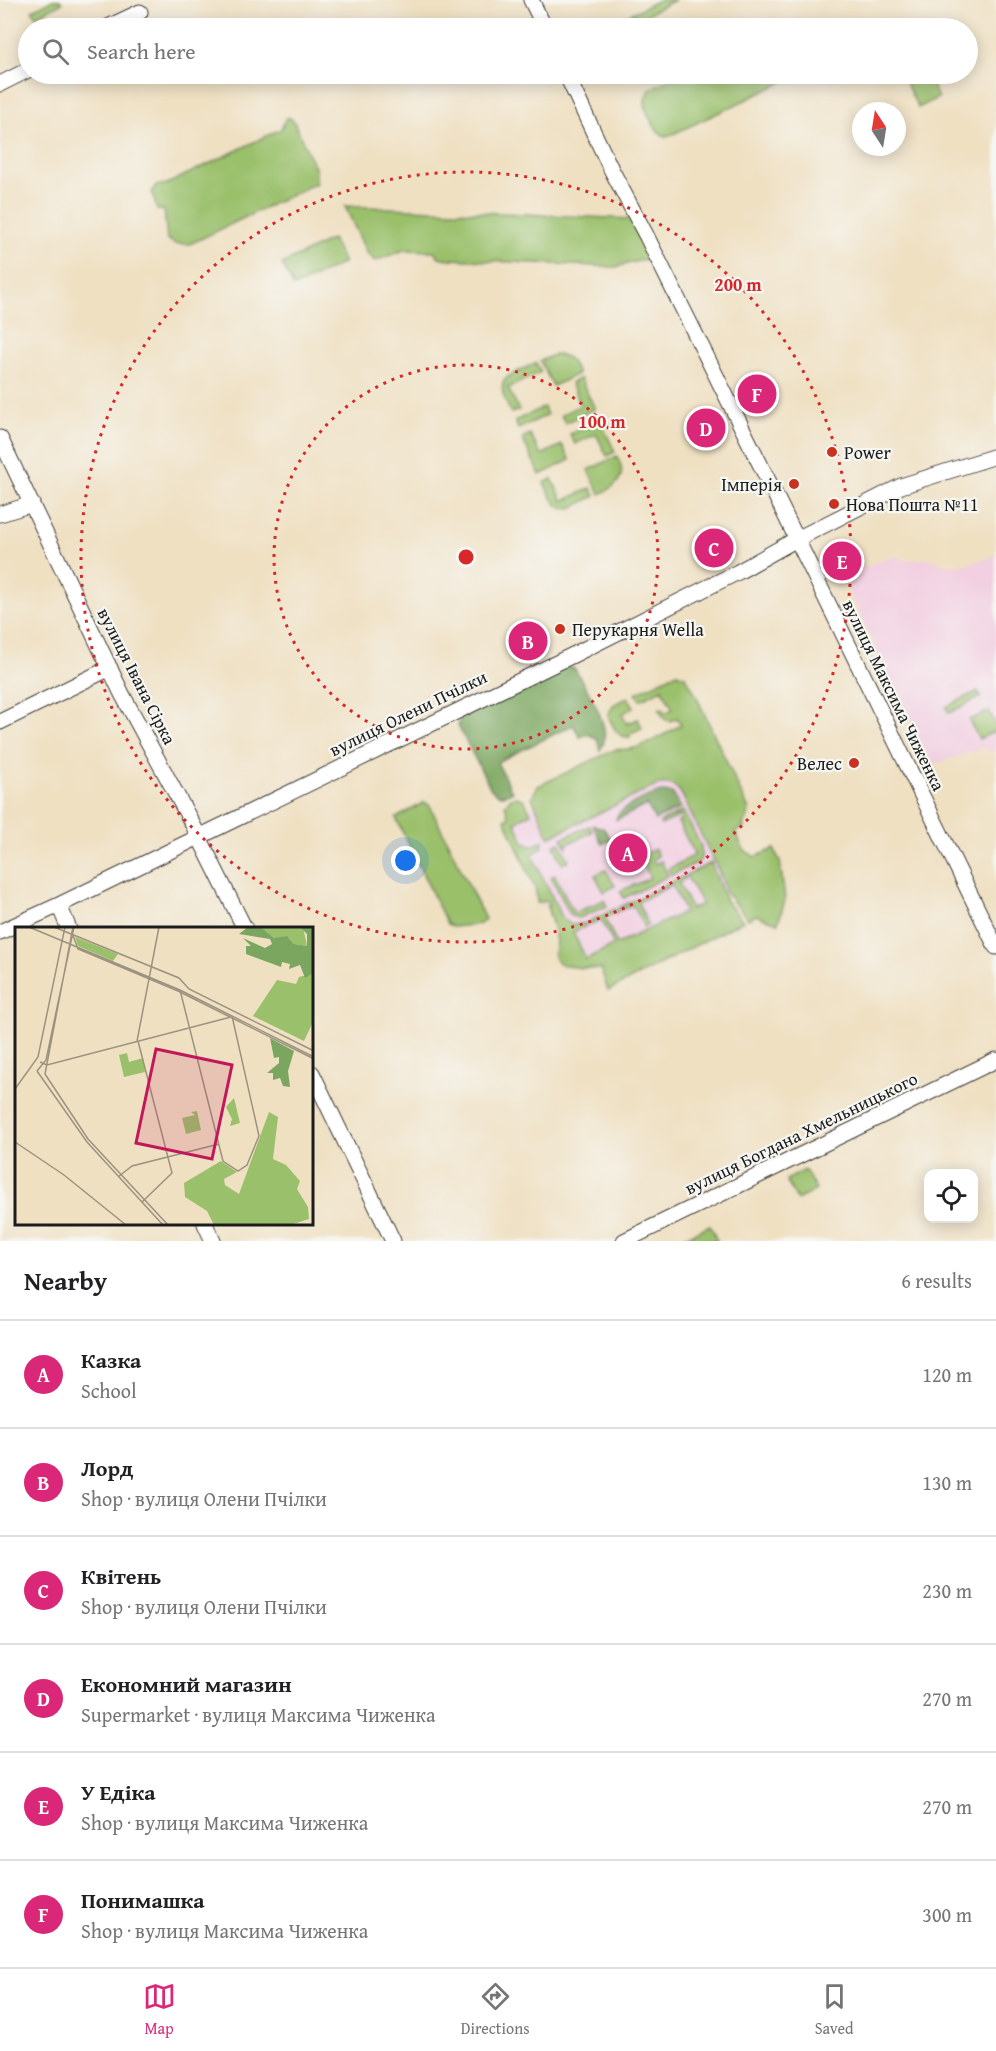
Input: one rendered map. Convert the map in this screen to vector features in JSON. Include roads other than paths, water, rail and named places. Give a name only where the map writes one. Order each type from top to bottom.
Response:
[{"type":"street","points":[[531,0],[540,18]]},
{"type":"street","points":[[127,18],[140,12]]},
{"type":"street","points":[[0,84],[18,75]]},
{"type":"street","name":"вулиця Максима Чиженка","points":[[571,84],[996,947]]},
{"type":"street","name":"вулиця Івана Сірка","points":[[0,438],[110,668],[244,927]]},
{"type":"street","name":"вулиця Олени Пчілки","points":[[0,932],[59,906],[573,655],[901,486],[996,456]]},
{"type":"street","points":[[0,514],[32,504]]},
{"type":"street","points":[[0,722],[68,691],[110,668]]},
{"type":"street","points":[[59,906],[68,927]]},
{"type":"street","name":"вулиця Богдана Хмельницького","points":[[624,1241],[996,1060]]},
{"type":"street","points":[[314,1077],[393,1241]]},
{"type":"street","points":[[206,1226],[213,1241]]},
{"type":"place","name":"Понимашка","points":[[757,394]]},
{"type":"place","name":"Економний магазин","points":[[706,428]]},
{"type":"place","name":"Power","points":[[832,452]]},
{"type":"place","name":"Імперія","points":[[794,484]]},
{"type":"place","name":"Нова Пошта №11","points":[[834,504]]},
{"type":"place","name":"Квітень","points":[[714,548]]},
{"type":"place","name":"У Едіка","points":[[842,561]]},
{"type":"place","name":"Перукарня Wella","points":[[560,629]]},
{"type":"place","name":"Лорд","points":[[528,641]]},
{"type":"place","name":"Велес","points":[[854,763]]},
{"type":"place","name":"Казка","points":[[628,853]]}]
